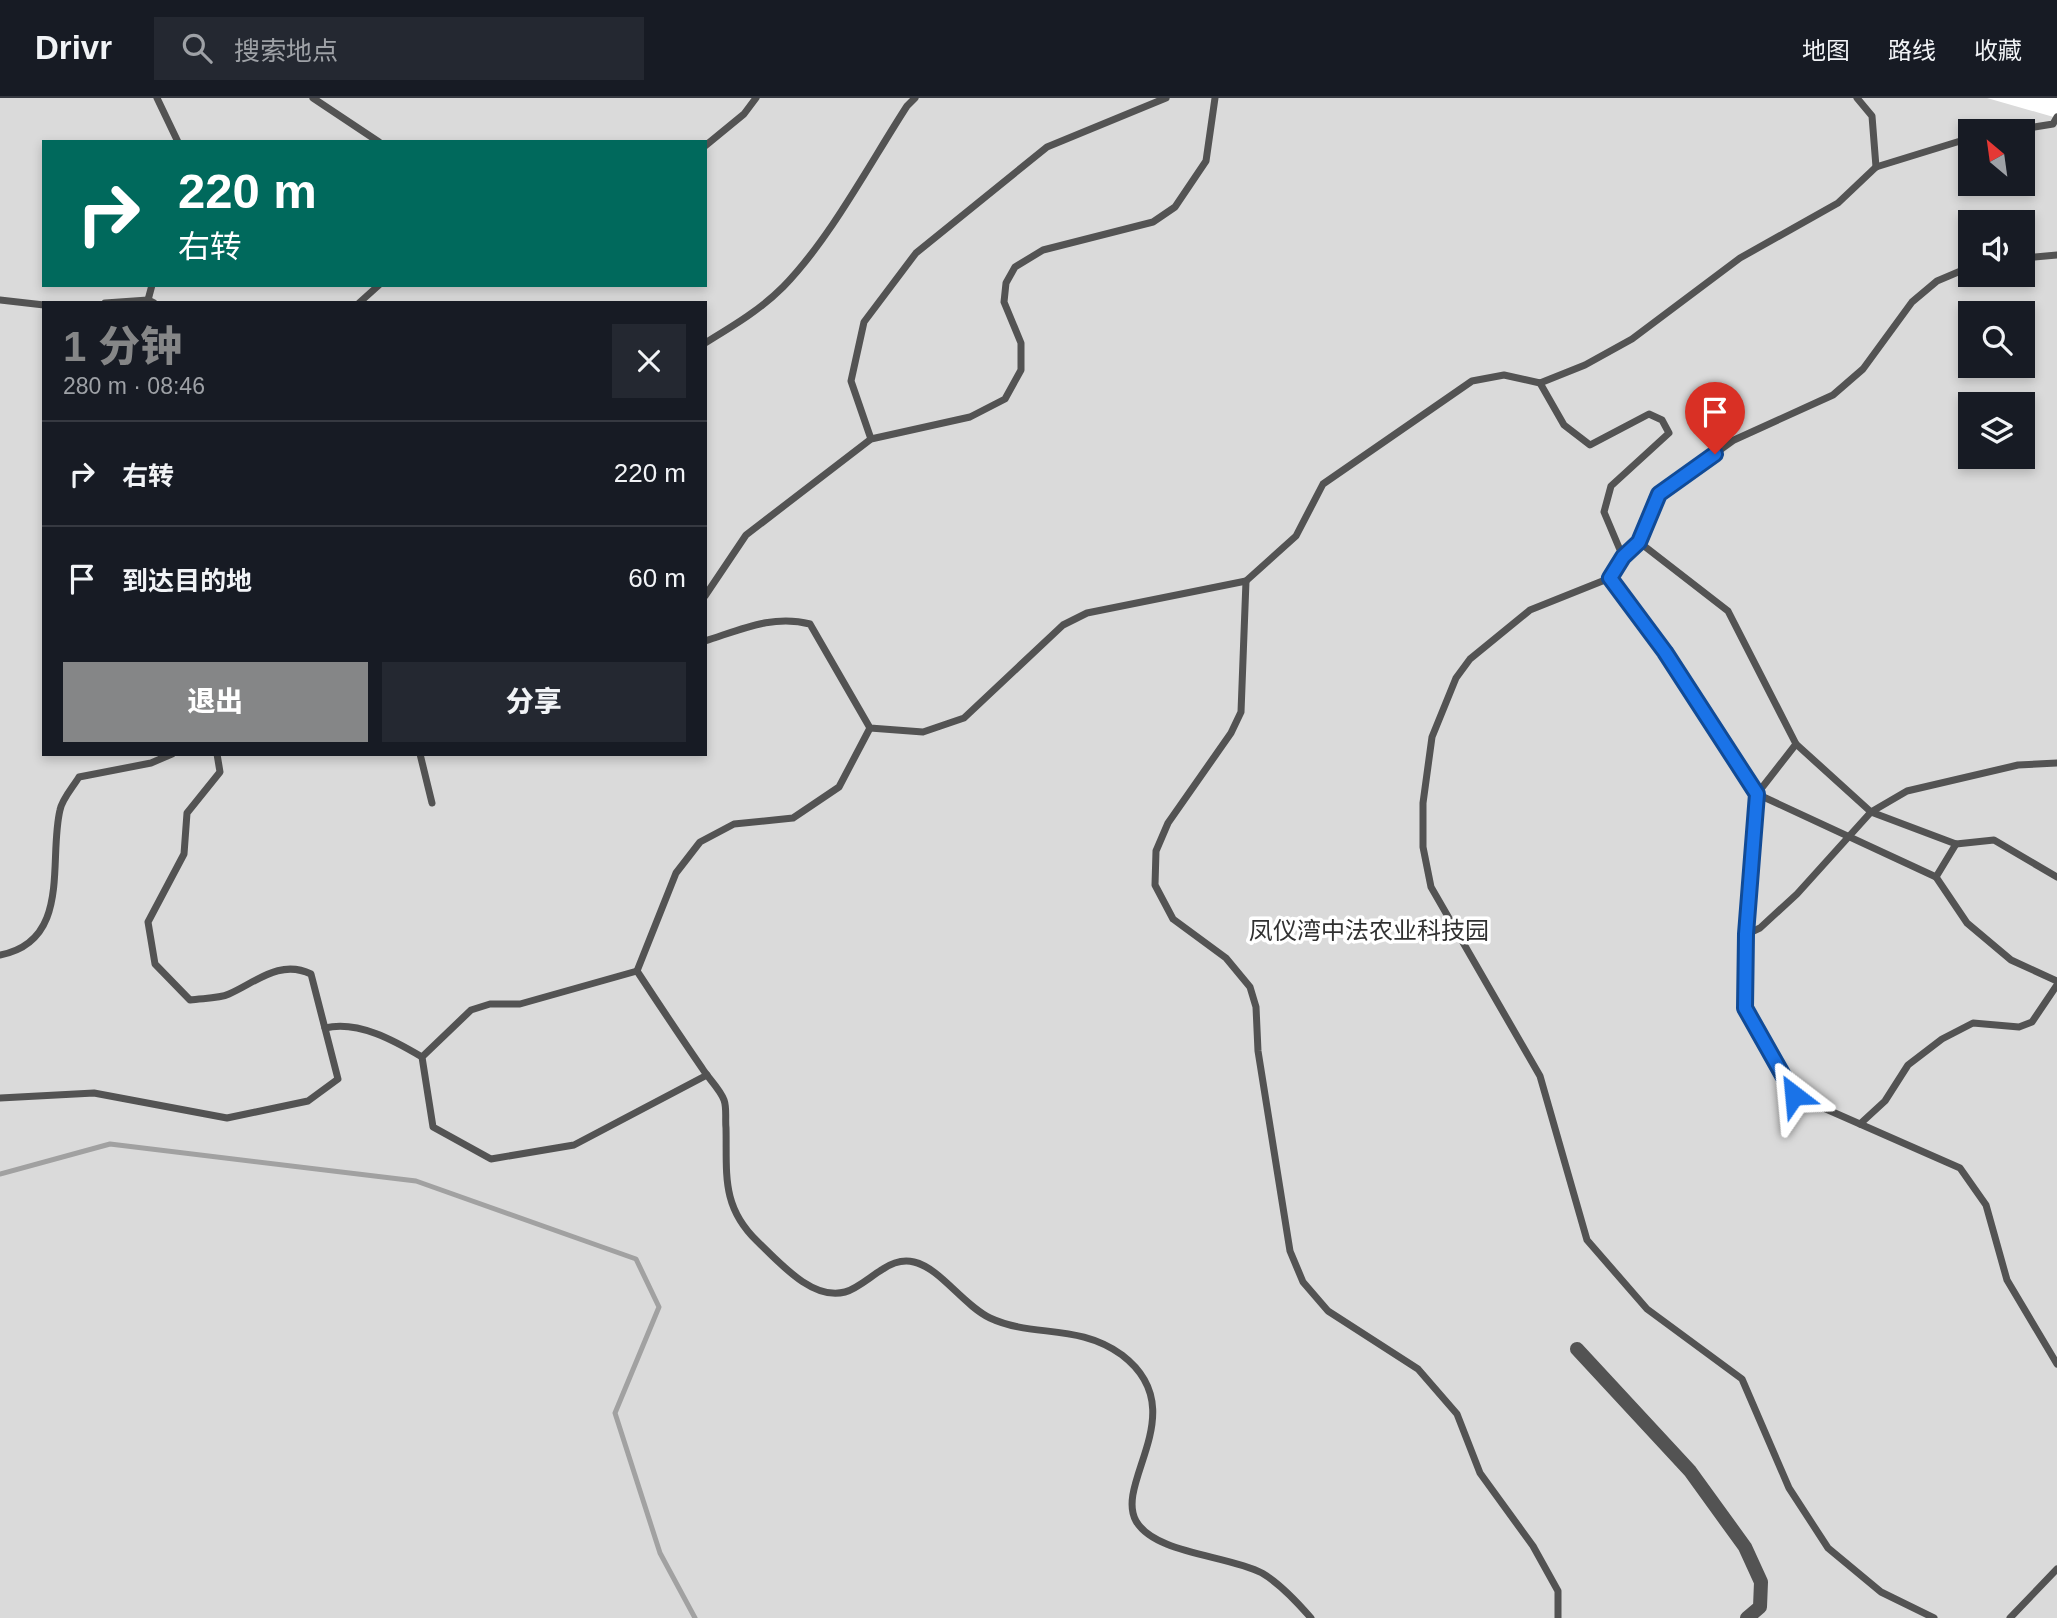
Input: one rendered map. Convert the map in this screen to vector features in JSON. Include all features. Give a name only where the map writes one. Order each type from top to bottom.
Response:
[{"type":"street","points":[[1577,1349],[1690,1471],[1745,1547],[1761,1582],[1760,1607],[1747,1618]]},
{"type":"lane","points":[[157,98],[177,140]]},
{"type":"lane","points":[[313,98],[376,140]]},
{"type":"lane","points":[[707,144],[744,114],[756,98]]},
{"type":"lane","points":[[707,342],[755,312],[784,285],[820,239],[907,106],[915,98]]},
{"type":"lane","points":[[871,439],[851,381],[864,321],[916,253],[1047,147],[1166,98]]},
{"type":"lane","points":[[707,593],[746,535],[871,439],[970,416],[1005,399],[1021,370],[1021,343],[1004,302],[1006,282],[1016,267],[1043,250],[1153,222],[1175,207],[1206,161],[1215,98]]},
{"type":"lane","points":[[1857,98],[1872,116],[1876,167]]},
{"type":"lane","points":[[2035,127],[2053,124],[2057,117]]},
{"type":"lane","points":[[870,728],[923,732],[964,718],[1063,625],[1087,613],[1247,582],[1296,536],[1323,484],[1472,381],[1504,375],[1541,383],[1585,365],[1632,339],[1740,258],[1838,203],[1876,167],[1958,142]]},
{"type":"lane","points":[[2035,257],[2057,255]]},
{"type":"lane","points":[[1934,1618],[1881,1592],[1828,1548],[1788,1488],[1742,1380],[1647,1309],[1587,1240],[1541,1076],[1431,887],[1423,847],[1423,803],[1432,737],[1456,678],[1470,659],[1530,610],[1610,578],[1623,557],[1639,542],[1659,494],[1734,440],[1833,395],[1863,369],[1912,302],[1937,281],[1958,272]]},
{"type":"lane","points":[[361,301],[377,287]]},
{"type":"lane","points":[[0,300],[42,305]]},
{"type":"lane","points":[[1541,383],[1564,425],[1590,445],[1649,414],[1662,421],[1669,433],[1611,486],[1604,512],[1623,557]]},
{"type":"lane","points":[[1639,542],[1728,611],[1796,744],[1871,812],[1956,844],[1994,840],[2057,877]]},
{"type":"lane","points":[[1610,578],[1665,652],[1757,794],[1936,877],[1967,923],[2011,960],[2057,983],[2032,1022],[2019,1027],[1973,1023],[1942,1039],[1908,1065],[1885,1101],[1860,1124]]},
{"type":"lane","points":[[1247,582],[1241,712],[1231,733],[1168,823],[1156,851],[1155,885],[1173,919],[1226,958],[1250,987],[1256,1007],[1258,1051],[1290,1251],[1303,1282],[1328,1311],[1418,1369],[1457,1414],[1480,1473],[1533,1546],[1558,1591],[1558,1618]]},
{"type":"lane","points":[[707,640],[770,621],[790,618],[810,624],[870,728]]},
{"type":"lane","points":[[637,971],[676,873],[700,842],[734,824],[793,818],[839,788],[870,728]]},
{"type":"lane","points":[[1796,744],[1757,794],[1746,934],[1745,1008],[1794,1095],[1960,1168],[1986,1205],[2007,1280],[2057,1364]]},
{"type":"lane","points":[[0,955],[14,953],[39,934],[56,891],[60,808],[79,777],[151,762],[167,756]]},
{"type":"lane","points":[[0,1098],[94,1093],[227,1118],[308,1101],[338,1079],[311,974],[300,969],[273,971],[226,995],[190,1000],[155,964],[148,922],[184,854],[187,813],[219,772],[216,756]]},
{"type":"lane","points":[[420,756],[432,803]]},
{"type":"lane","points":[[1746,934],[1760,928],[1797,894],[1871,812],[1907,791],[2018,765],[2057,763]]},
{"type":"lane","points":[[1936,877],[1956,844]]},
{"type":"lane","points":[[422,1057],[471,1010],[489,1004],[520,1004],[637,971]]},
{"type":"lane","points":[[637,971],[724,1101],[729,1203],[754,1239],[808,1286],[827,1293],[845,1292],[894,1262],[914,1262],[931,1270],[960,1298],[989,1318],[1012,1325],[1083,1334],[1122,1355],[1135,1369],[1148,1392],[1153,1415],[1148,1447],[1133,1494],[1135,1520],[1156,1542],[1208,1554],[1263,1574],[1311,1618]]},
{"type":"lane","points":[[325,1028],[336,1025],[389,1037],[422,1057],[433,1128],[491,1158],[574,1145],[707,1075]]},
{"type":"lane","points":[[2010,1618],[2057,1569]]},
{"type":"green space","name":"凤仪湾中法农业科技园","points":[[0,98],[1987,98],[2057,118],[2057,1618],[0,1618]]},
{"type":"waterway","points":[[0,1174],[110,1144],[416,1181],[636,1259],[659,1307],[615,1413],[660,1553],[695,1618]]},
{"type":"route","points":[[1715,454],[1659,494],[1639,542],[1623,557],[1610,578],[1665,652],[1757,794],[1746,934],[1745,1008],[1794,1095]]}]
